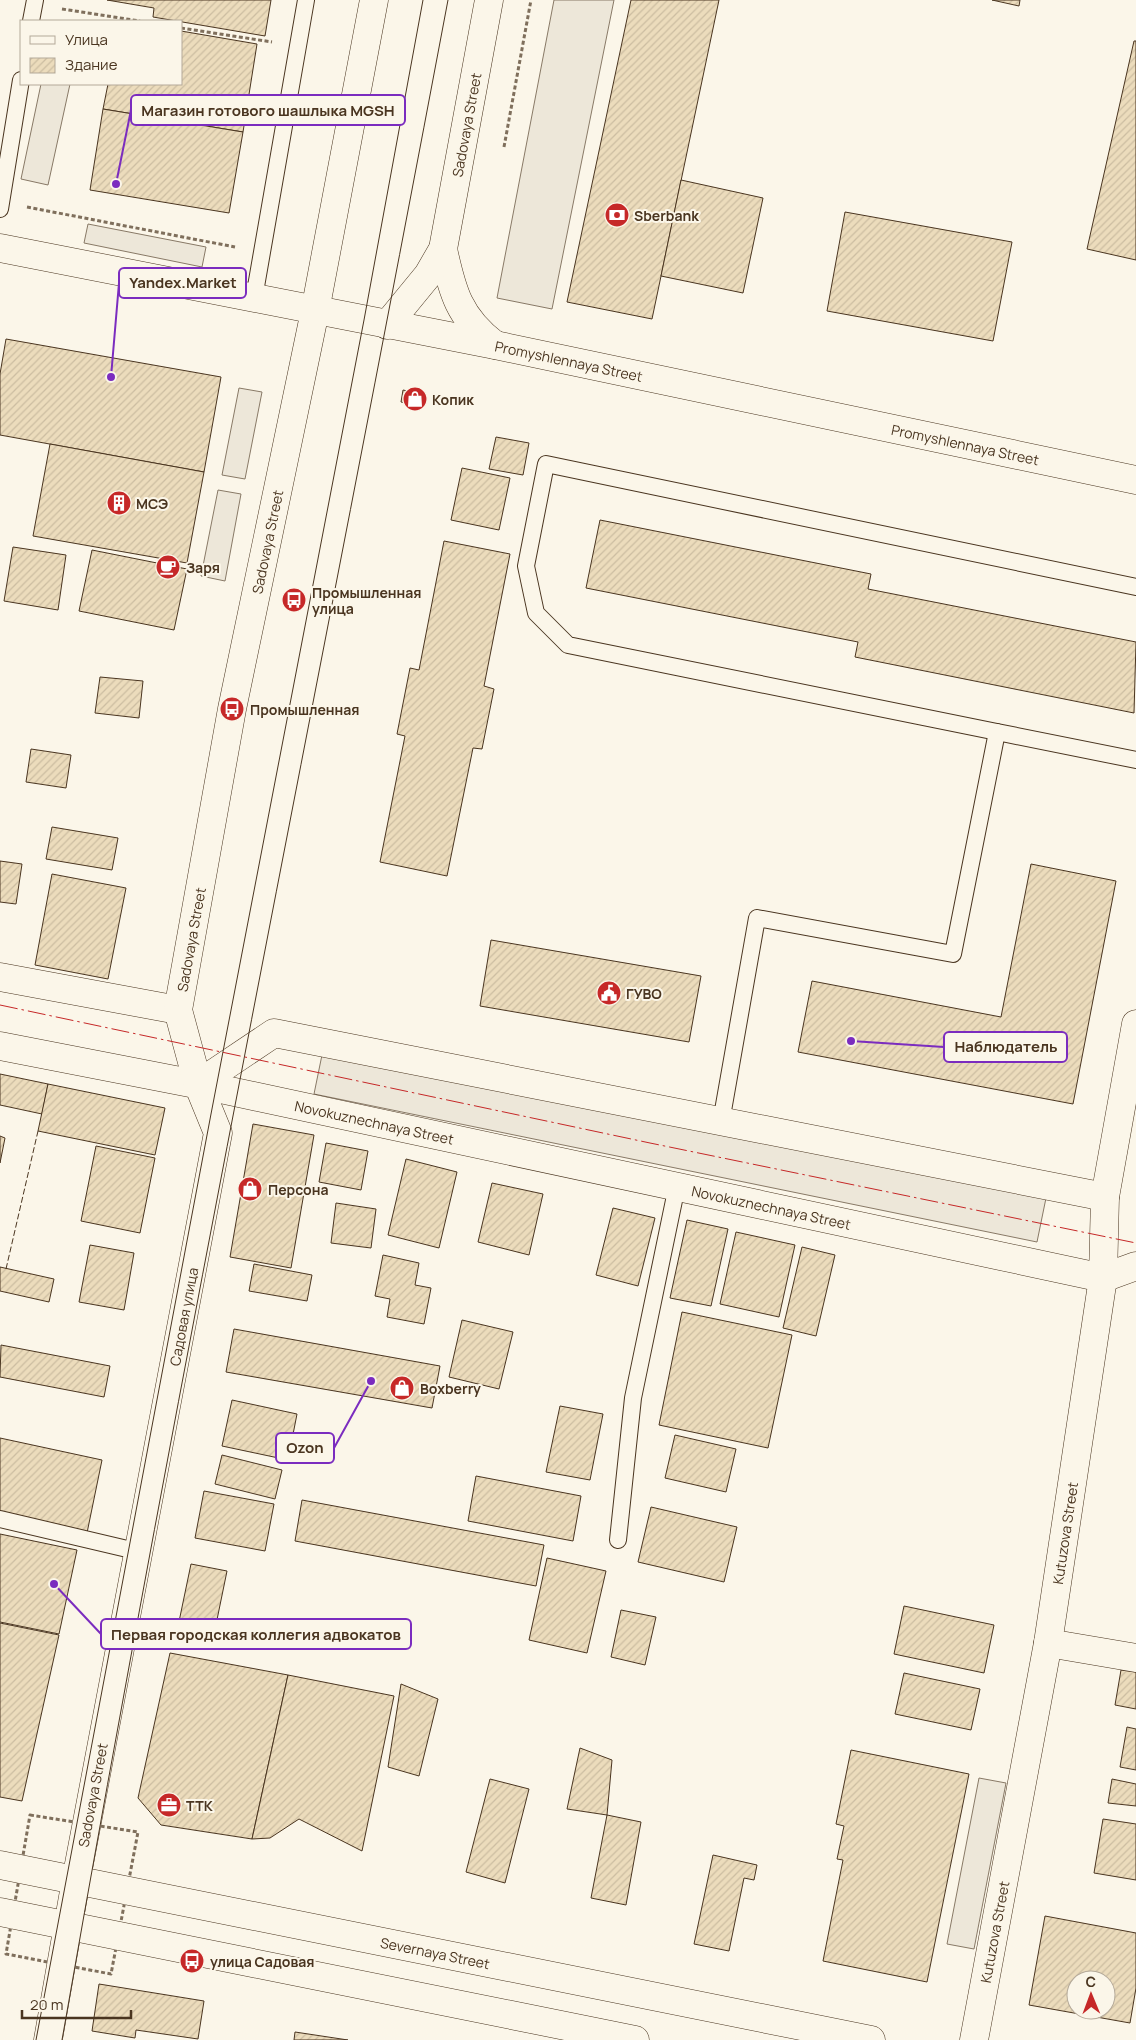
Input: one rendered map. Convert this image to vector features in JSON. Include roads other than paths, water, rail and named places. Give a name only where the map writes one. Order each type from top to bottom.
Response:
[{"type":"street","name":"Sadovaya Street","points":[[198,1084],[178,1010],[234,700],[315,311],[374,0]]},
{"type":"street","name":"Sadovaya Street","points":[[387,325],[428,275],[443,249],[489,0]]},
{"type":"street","name":"Promyshlennaya Street","points":[[0,248],[495,345],[1136,480]]},
{"type":"street","name":"Sadovaya Street","points":[[443,249],[457,302],[479,333],[495,345]]},
{"type":"street","points":[[0,977],[178,1010]]},
{"type":"street","name":"Kutuzova Street","points":[[974,2040],[1048,1643],[1103,1278],[1105,1196],[1136,1024]]},
{"type":"street","points":[[198,1084],[274,1032],[721,1122],[1105,1196]]},
{"type":"street","name":"Novokuznechnaya Street","points":[[0,1046],[198,1084],[1103,1278]]},
{"type":"street","name":"Садовая улица","points":[[140,1552],[218,1133],[198,1084]]},
{"type":"street","points":[[1103,1278],[1136,1266]]},
{"type":"street","name":"Sadovaya Street","points":[[48,2040],[76,1880],[140,1552]]},
{"type":"street","points":[[1048,1643],[1136,1658]]},
{"type":"street","name":"Severnaya Street","points":[[0,1865],[871,2040]]},
{"type":"street","points":[[0,1912],[635,2040]]},
{"type":"lane","points":[[254,298],[306,0]]},
{"type":"lane","points":[[31,20],[34,2]]},
{"type":"lane","points":[[1,206],[20,85]]},
{"type":"lane","points":[[1136,587],[546,464],[526,566],[536,613],[568,645],[1136,760]]},
{"type":"lane","points":[[721,1122],[757,918],[953,954],[997,732]]},
{"type":"lane","points":[[618,1540],[633,1398],[677,1186]]},
{"type":"lane","points":[[0,1520],[140,1552]]},
{"type":"tram line","points":[[36,2040],[211,1114],[364,320],[423,0]]},
{"type":"tram line","points":[[62,2040],[203,1274],[448,0]]},
{"type":"place","name":"Магазин готового шашлыка MGSH","points":[[116,184]]},
{"type":"place","name":"Sberbank","points":[[617,215]]},
{"type":"place","name":"Yandex.Market","points":[[111,377]]},
{"type":"place","name":"Копик","points":[[415,399]]},
{"type":"place","name":"МСЭ","points":[[119,503]]},
{"type":"place","name":"Заря","points":[[168,567]]},
{"type":"place","name":"Промышленная улица","points":[[294,600]]},
{"type":"place","name":"Промышленная","points":[[232,709]]},
{"type":"place","name":"ГУВО","points":[[609,993]]},
{"type":"place","name":"Наблюдатель","points":[[851,1041]]},
{"type":"place","name":"Персона","points":[[250,1189]]},
{"type":"place","name":"Ozon","points":[[371,1381]]},
{"type":"place","name":"Boxberry","points":[[402,1388]]},
{"type":"place","name":"Первая городская коллегия адвокатов","points":[[54,1584]]},
{"type":"place","name":"ТТК","points":[[169,1805]]},
{"type":"place","name":"улица Садовая","points":[[192,1961]]}]
